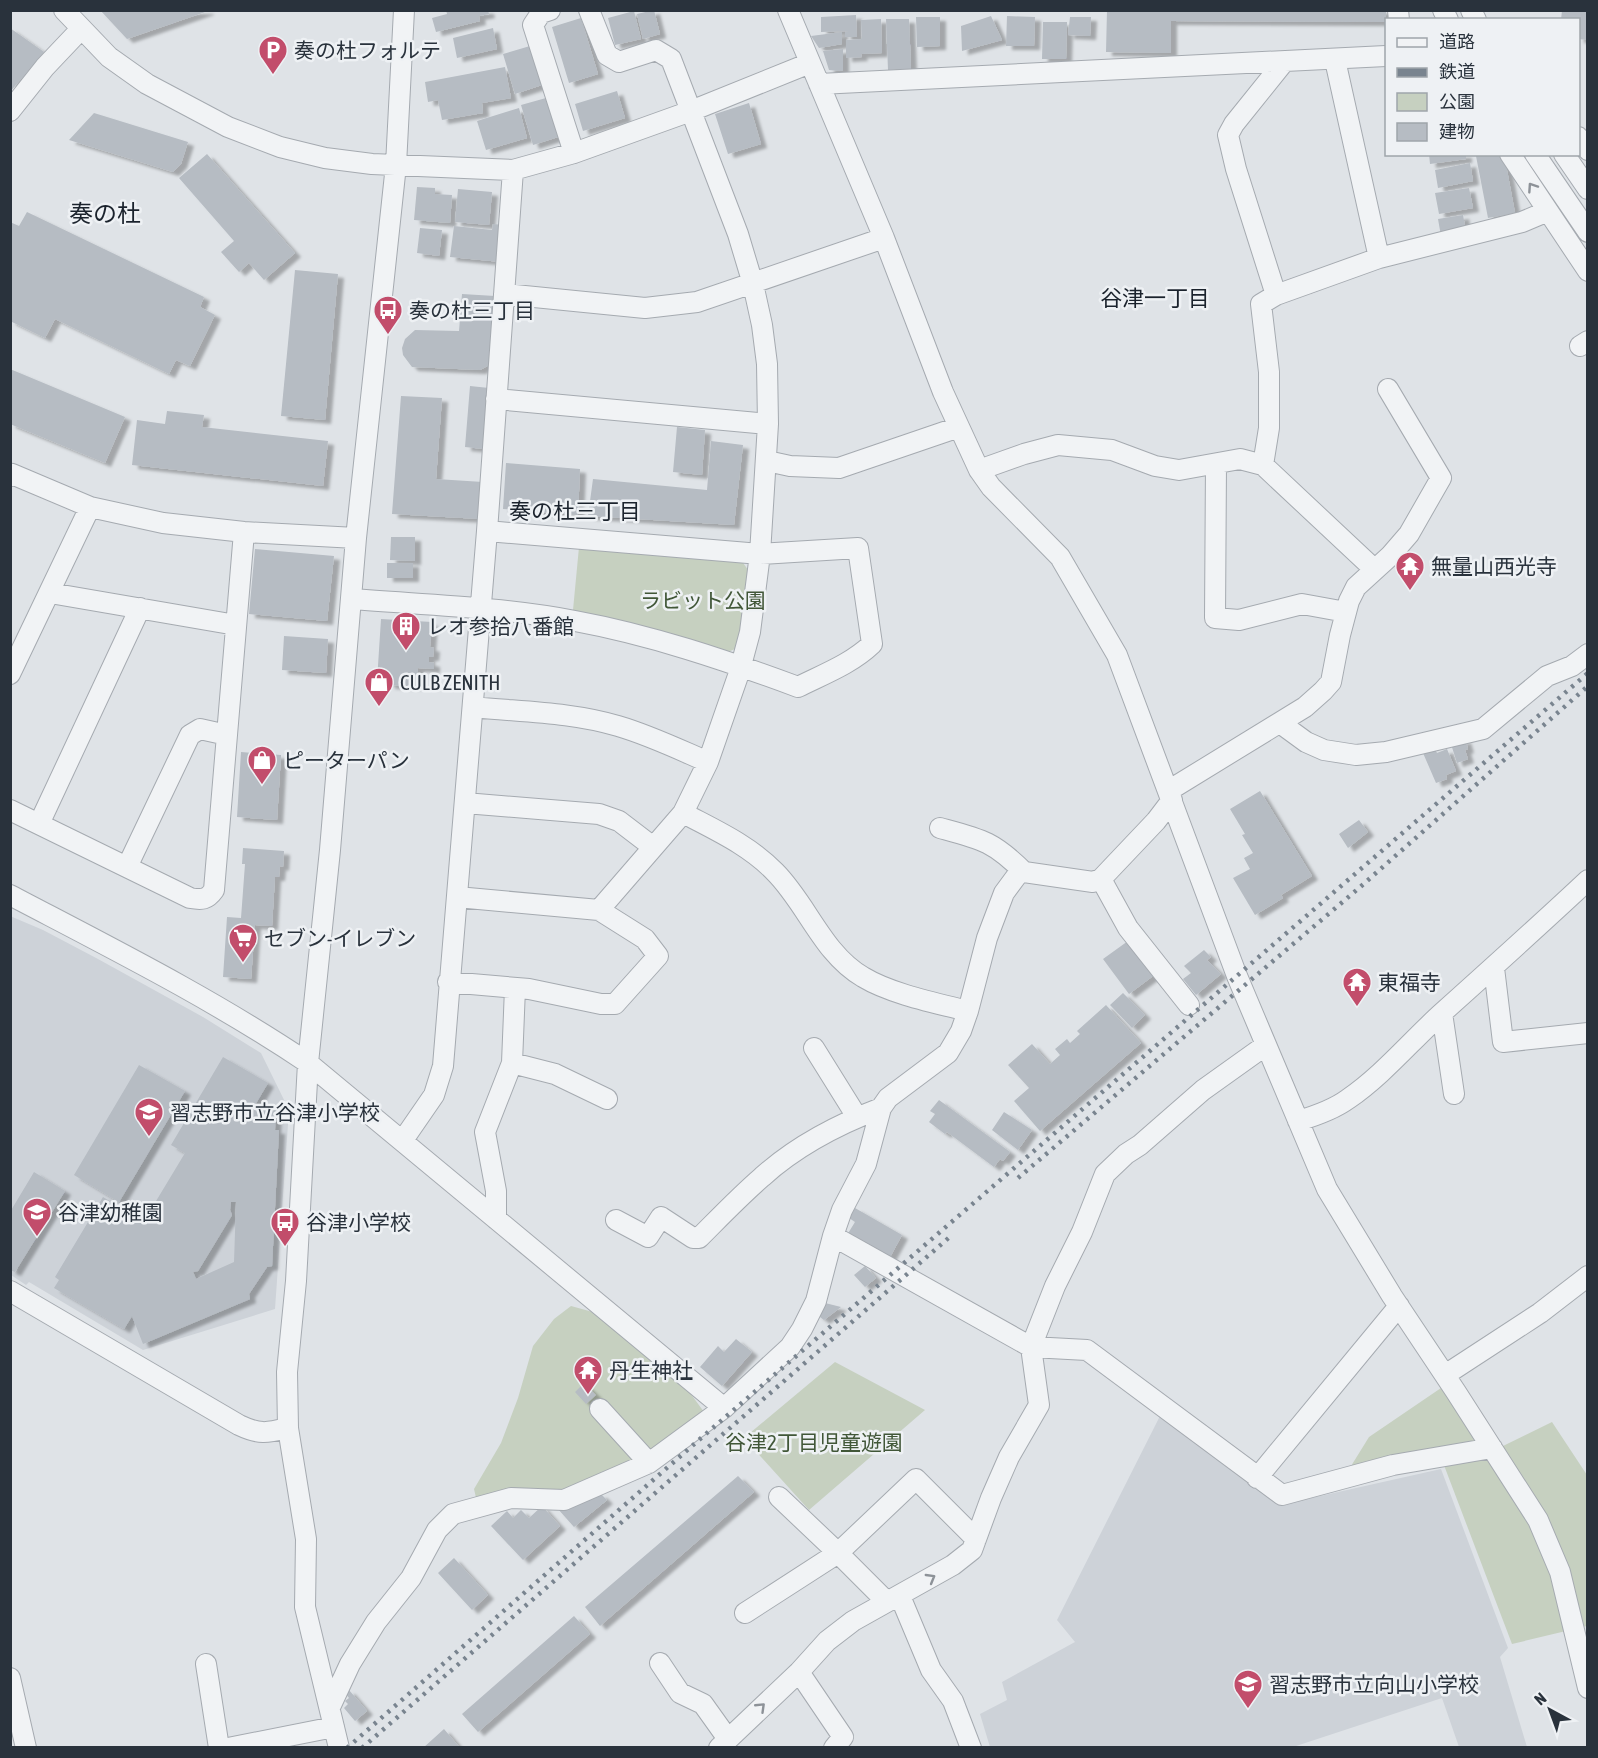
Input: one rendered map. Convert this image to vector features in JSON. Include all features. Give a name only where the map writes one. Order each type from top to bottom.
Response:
[{"type":"street","points":[[64,10],[109,57],[147,84],[228,127],[280,147],[325,158],[396,165],[513,170],[574,153],[691,111],[810,63]]},
{"type":"street","points":[[228,1748],[334,1740],[330,1707],[305,1607],[306,1539],[288,1428],[287,1372],[296,1281],[308,1063],[330,850],[357,538],[396,165],[404,10]]},
{"type":"street","points":[[550,10],[541,13],[533,25],[574,153]]},
{"type":"street","points":[[589,10],[607,55],[619,62],[656,50],[671,59],[738,234],[753,284],[767,364],[768,424],[760,554],[750,632],[741,666],[708,762],[683,813],[599,910]]},
{"type":"street","points":[[788,10],[884,238],[943,392],[979,470],[991,487],[1060,557],[1117,655],[1231,959],[1334,1203],[1538,1520],[1560,1572],[1581,1634],[1587,1688]]},
{"type":"street","points":[[10,111],[45,67],[81,29]]},
{"type":"street","points":[[819,84],[1283,63],[1385,56]]},
{"type":"street","points":[[1335,60],[1379,258]]},
{"type":"street","points":[[1276,295],[1236,169],[1228,135],[1234,124],[1283,63]]},
{"type":"street","points":[[1511,156],[1587,270]]},
{"type":"street","points":[[1535,156],[1587,232]]},
{"type":"street","points":[[1565,156],[1587,189]]},
{"type":"street","points":[[403,1140],[434,1095],[443,1066],[448,982],[488,531],[513,170]]},
{"type":"street","points":[[1263,465],[1269,428],[1269,372],[1261,304],[1276,295],[1379,258],[1522,222],[1548,211]]},
{"type":"street","points":[[504,294],[645,308],[697,302],[884,238]]},
{"type":"street","points":[[330,1707],[350,1664],[376,1622],[411,1578],[437,1530],[453,1514],[511,1498],[564,1500],[649,1463],[724,1408],[790,1347],[816,1301],[842,1210],[866,1164],[880,1108],[888,1098],[948,1053],[961,1031],[987,938],[1004,893],[1018,874],[1024,872],[1093,882],[1101,879],[1156,821],[1170,795],[1305,707],[1331,682],[1346,612],[1356,587],[1390,556],[1409,534],[1441,478],[1388,390]]},
{"type":"street","points":[[496,399],[768,424]]},
{"type":"street","points":[[767,461],[790,466],[839,468],[958,428]]},
{"type":"street","points":[[979,470],[1058,445],[1112,450],[1155,466],[1179,470],[1240,459],[1263,465],[1374,569]]},
{"type":"street","points":[[1216,464],[1215,618],[1239,620],[1302,604],[1346,612]]},
{"type":"street","points":[[10,476],[12,474],[90,507],[163,523],[244,532],[357,538]]},
{"type":"street","points":[[10,674],[90,507]]},
{"type":"street","points":[[352,598],[480,608],[585,623],[651,638],[741,666],[798,687],[854,660],[872,645],[858,548],[760,554],[488,531]]},
{"type":"street","points":[[10,810],[190,898],[202,900],[209,897],[214,890],[244,532]]},
{"type":"street","points":[[50,593],[236,625]]},
{"type":"street","points":[[39,824],[140,608]]},
{"type":"street","points":[[1280,723],[1306,742],[1324,750],[1356,755],[1386,752],[1483,729],[1547,676],[1572,666],[1587,654]]},
{"type":"street","points":[[473,707],[584,718],[617,725],[708,762]]},
{"type":"street","points":[[127,867],[190,735],[200,729],[227,735]]},
{"type":"street","points":[[465,803],[599,814],[619,822],[653,847]]},
{"type":"street","points":[[683,813],[746,847],[771,867],[806,910],[834,952],[846,965],[864,978],[921,1000],[968,1011]]},
{"type":"street","points":[[940,828],[985,840],[1004,852],[1024,872]]},
{"type":"street","points":[[1101,879],[1128,928],[1189,1005]]},
{"type":"street","points":[[1298,1121],[1320,1114],[1347,1100],[1386,1068],[1442,1013],[1494,968],[1587,880]]},
{"type":"street","points":[[10,895],[214,1004],[308,1063],[724,1408]]},
{"type":"street","points":[[448,982],[529,989],[601,1004],[615,1004],[658,956],[645,939],[599,910],[457,897]]},
{"type":"street","points":[[1494,968],[1503,1042],[1587,1033]]},
{"type":"street","points":[[496,1219],[496,1191],[485,1132],[513,1063],[515,988]]},
{"type":"street","points":[[1442,1013],[1454,1094]]},
{"type":"street","points":[[660,1663],[680,1693],[703,1704],[723,1743],[799,1672],[826,1641],[853,1621],[953,1565],[972,1550],[991,1498],[1039,1405],[1031,1347],[1055,1286],[1082,1232],[1105,1174],[1203,1090],[1266,1045]]},
{"type":"street","points":[[813,1048],[857,1117]]},
{"type":"street","points":[[513,1063],[555,1074],[607,1099]]},
{"type":"street","points":[[616,1220],[648,1237],[661,1217],[693,1238],[699,1238],[764,1176],[793,1153],[857,1117],[880,1108]]},
{"type":"street","points":[[833,1236],[1031,1347],[1087,1350],[1282,1495],[1393,1465],[1492,1448]]},
{"type":"street","points":[[1445,1375],[1540,1313],[1587,1276]]},
{"type":"street","points":[[10,1291],[239,1425],[256,1433],[288,1428]]},
{"type":"street","points":[[1257,1478],[1399,1306]]},
{"type":"street","points":[[600,1409],[649,1463]]},
{"type":"street","points":[[745,1613],[838,1553],[916,1479],[976,1539]]},
{"type":"street","points":[[779,1497],[838,1553],[893,1599],[930,1670],[953,1701],[971,1748]]},
{"type":"street","points":[[206,1664],[219,1748]]},
{"type":"street","points":[[799,1672],[843,1737],[834,1748]]},
{"type":"street","points":[[10,1678],[27,1748]]},
{"type":"shaded area","name":"習志野市立谷津小学校","points":[[10,916],[43,930],[98,959],[203,1017],[261,1053],[289,1110],[275,1309],[143,1350],[29,1282],[26,1285],[11,1275]]},
{"type":"shaded area","name":"習志野市立向山小学校","points":[[1160,1416],[1280,1505],[1441,1469],[1508,1648],[1500,1657],[1527,1747],[1459,1747],[1442,1698],[1290,1748],[990,1747],[980,1714],[1007,1700],[1002,1682],[1075,1642],[1057,1620]]},
{"type":"green space","name":"ラビット公園","points":[[579,547],[741,560],[751,574],[742,646],[728,652],[573,610]]},
{"type":"green space","points":[[571,1306],[600,1314],[685,1386],[704,1412],[620,1483],[477,1502],[474,1489],[501,1443],[518,1398],[533,1346],[554,1319]]},
{"type":"green space","name":"谷津2丁目児童遊園","points":[[835,1362],[925,1410],[809,1510],[744,1438]]},
{"type":"green space","points":[[1441,1388],[1478,1441],[1503,1446],[1552,1422],[1587,1475],[1587,1626],[1512,1644],[1442,1460],[1343,1479],[1369,1437]]},
{"type":"building","points":[[100,10],[208,10],[208,11],[127,39]]},
{"type":"building","points":[[446,10],[488,10],[489,14],[479,16],[480,21],[436,32],[432,18],[447,14]]},
{"type":"building","points":[[654,10],[660,34],[643,39],[637,14]]},
{"type":"building","points":[[1107,10],[1386,10],[1385,22],[1171,21],[1171,53],[1106,52]]},
{"type":"building","points":[[1562,10],[1588,10],[1588,40],[1580,39],[1580,18],[1561,18]]},
{"type":"building","points":[[634,11],[641,39],[615,45],[608,18]]},
{"type":"building","points":[[856,15],[857,37],[845,37],[845,32],[848,31],[821,32],[821,17]]},
{"type":"building","points":[[991,16],[1002,40],[962,51],[961,26]]},
{"type":"building","points":[[1007,16],[1035,17],[1034,46],[1006,46]]},
{"type":"building","points":[[916,17],[940,17],[940,46],[917,47]]},
{"type":"building","points":[[1070,17],[1091,17],[1090,36],[1068,35]]},
{"type":"building","points":[[581,18],[598,74],[569,83],[552,27]]},
{"type":"building","points":[[881,19],[882,53],[861,54],[862,57],[846,58],[846,40],[862,39],[861,20]]},
{"type":"building","points":[[886,19],[909,19],[911,69],[888,70]]},
{"type":"building","points":[[1043,22],[1067,22],[1066,59],[1042,59]]},
{"type":"building","points":[[10,28],[44,52],[10,92]]},
{"type":"building","points":[[493,28],[497,49],[457,58],[453,38]]},
{"type":"building","points":[[842,32],[842,44],[819,48],[811,36]]},
{"type":"building","points":[[530,46],[542,85],[515,94],[503,54]]},
{"type":"building","points":[[843,49],[843,71],[829,70],[823,51]]},
{"type":"building","points":[[505,67],[511,98],[482,103],[483,113],[442,120],[438,100],[428,102],[425,82]]},
{"type":"building","points":[[617,91],[625,118],[583,131],[575,104]]},
{"type":"building","points":[[546,98],[558,137],[533,145],[521,105]]},
{"type":"building","points":[[749,103],[761,144],[728,154],[715,114]]},
{"type":"building","points":[[519,108],[527,138],[486,150],[477,121]]},
{"type":"building","points":[[94,113],[188,142],[181,164],[173,172],[69,140]]},
{"type":"building","points":[[207,154],[295,253],[264,280],[249,263],[239,272],[221,252],[234,241],[179,178]]},
{"type":"building","points":[[1429,156],[1466,156],[1466,159],[1430,164]]},
{"type":"building","points":[[1476,156],[1504,156],[1515,213],[1488,218]]},
{"type":"building","points":[[1470,163],[1473,181],[1438,188],[1435,170]]},
{"type":"building","points":[[417,187],[435,188],[435,194],[452,195],[450,223],[414,220]]},
{"type":"building","points":[[1469,188],[1473,208],[1439,214],[1435,193]]},
{"type":"building","points":[[458,189],[492,192],[489,225],[455,222]]},
{"type":"building","points":[[27,212],[204,297],[200,307],[215,315],[190,366],[176,360],[169,374],[55,319],[45,338],[10,321],[10,222],[19,226]]},
{"type":"building","points":[[1463,215],[1466,232],[1441,236],[1438,219]]},
{"type":"building","points":[[493,224],[505,225],[501,262],[450,257],[454,226],[492,230]]},
{"type":"building","points":[[420,228],[442,230],[439,256],[417,253]]},
{"type":"building","points":[[295,270],[338,274],[325,420],[281,416]]},
{"type":"building","points":[[462,294],[495,296],[491,364],[480,370],[412,367],[403,355],[402,348],[405,339],[415,330],[459,331]]},
{"type":"building","points":[[10,369],[125,417],[105,463],[10,424]]},
{"type":"building","points":[[470,386],[489,388],[484,449],[465,447]]},
{"type":"building","points":[[401,396],[442,398],[436,479],[483,482],[480,519],[392,514]]},
{"type":"building","points":[[167,411],[204,415],[202,427],[328,441],[323,486],[132,465],[137,420],[165,424]]},
{"type":"building","points":[[677,427],[705,430],[702,475],[673,472]]},
{"type":"building","points":[[711,441],[743,445],[734,525],[588,516],[593,479],[707,490]]},
{"type":"building","points":[[506,463],[580,469],[578,515],[503,509]]},
{"type":"building","points":[[391,537],[415,537],[415,561],[390,560]]},
{"type":"building","points":[[255,549],[334,556],[327,621],[249,614]]},
{"type":"building","points":[[387,563],[413,563],[413,578],[387,578]]},
{"type":"building","name":"レオ参拾八番館","points":[[381,619],[432,622],[430,647],[434,648],[433,657],[429,657],[429,662],[434,663],[434,669],[418,668],[417,686],[389,685],[389,682],[377,681]]},
{"type":"building","points":[[284,636],[328,639],[326,673],[282,670]]},
{"type":"building","points":[[1465,739],[1468,759],[1457,763],[1451,744]]},
{"type":"building","points":[[1435,749],[1437,753],[1447,749],[1456,771],[1446,775],[1447,779],[1436,783],[1423,753]]},
{"type":"building","points":[[241,752],[281,755],[277,820],[237,817]]},
{"type":"building","points":[[1260,791],[1312,876],[1281,895],[1283,898],[1255,915],[1233,878],[1250,869],[1244,858],[1253,853],[1230,809]]},
{"type":"building","points":[[1359,820],[1368,832],[1348,848],[1339,834]]},
{"type":"building","points":[[243,848],[284,851],[283,867],[280,866],[279,877],[275,877],[272,926],[255,925],[251,979],[223,977],[227,917],[241,918],[245,864],[242,864]]},
{"type":"building","points":[[1128,941],[1153,976],[1129,994],[1103,959]]},
{"type":"building","points":[[1204,950],[1211,957],[1207,960],[1221,974],[1196,995],[1183,979],[1191,973],[1184,966]]},
{"type":"building","points":[[1123,993],[1145,1015],[1132,1028],[1110,1005]]},
{"type":"building","points":[[1106,1005],[1141,1043],[1040,1131],[1014,1101],[1029,1088],[1008,1065],[1032,1044],[1050,1064],[1060,1055],[1055,1049],[1067,1039],[1070,1043],[1080,1034],[1077,1031]]},
{"type":"building","points":[[223,1057],[268,1083],[255,1105],[276,1106],[275,1130],[279,1130],[272,1266],[267,1267],[249,1294],[250,1299],[143,1344],[132,1316],[124,1329],[54,1288],[59,1280],[55,1277],[103,1197],[144,1221],[185,1153],[171,1145]],"holes":[[[231,1202],[236,1202],[234,1262],[196,1279],[193,1272],[198,1271],[232,1215]]]},
{"type":"building","points":[[139,1065],[185,1091],[119,1202],[74,1175]]},
{"type":"building","points":[[939,1100],[1010,1152],[1003,1161],[1000,1159],[994,1167],[947,1132],[945,1134],[929,1122],[935,1114],[930,1111]]},
{"type":"building","points":[[1004,1112],[1032,1130],[1018,1150],[992,1130]]},
{"type":"building","points":[[34,1172],[65,1191],[15,1272],[10,1270],[10,1212]]},
{"type":"building","points":[[855,1208],[902,1235],[889,1259],[847,1235],[855,1222],[849,1218]]},
{"type":"building","points":[[865,1266],[876,1278],[865,1287],[854,1275]]},
{"type":"building","points":[[821,1302],[841,1307],[824,1320],[816,1314]]},
{"type":"building","points":[[736,1339],[752,1352],[722,1386],[700,1367],[718,1346],[724,1352]]},
{"type":"building","points":[[584,1383],[596,1395],[586,1404],[575,1392]]},
{"type":"building","points":[[738,1476],[754,1492],[600,1626],[585,1607]]},
{"type":"building","points":[[601,1494],[607,1500],[574,1527],[558,1509],[579,1504]]},
{"type":"building","points":[[542,1506],[560,1526],[523,1560],[491,1526],[507,1511],[513,1518],[521,1510],[529,1518]]},
{"type":"building","points":[[454,1558],[488,1595],[472,1610],[438,1573]]},
{"type":"building","points":[[574,1616],[590,1634],[478,1732],[462,1714]]},
{"type":"building","points":[[349,1690],[367,1711],[355,1721],[344,1708],[348,1704],[345,1701],[349,1698],[345,1693]]},
{"type":"building","points":[[444,1729],[460,1748],[423,1748]]},
{"type":"railway","points":[[347,1748],[700,1439],[1588,673]]},
{"type":"railway","points":[[1018,1178],[1359,888],[1588,686]]},
{"type":"railway","points":[[362,1748],[952,1235]]},
{"type":"place","name":"奏の杜フォルテ","points":[[273,76]]},
{"type":"place","name":"奏の杜三丁目","points":[[388,336]]},
{"type":"place","name":"無量山西光寺","points":[[1410,592]]},
{"type":"place","name":"レオ参拾八番館","points":[[406,652]]},
{"type":"place","name":"CULB ZENITH","points":[[379,708]]},
{"type":"place","name":"ピーターパン","points":[[262,786]]},
{"type":"place","name":"セブン-イレブン","points":[[243,964]]},
{"type":"place","name":"東福寺","points":[[1357,1008]]},
{"type":"place","name":"習志野市立谷津小学校","points":[[149,1138]]},
{"type":"place","name":"谷津幼稚園","points":[[37,1238]]},
{"type":"place","name":"谷津小学校","points":[[285,1248]]},
{"type":"place","name":"丹生神社","points":[[588,1396]]},
{"type":"place","name":"習志野市立向山小学校","points":[[1248,1710]]},
{"type":"district","name":"奏の杜","points":[[105,213]]},
{"type":"district","name":"谷津一丁目","points":[[1155,298]]},
{"type":"district","name":"奏の杜三丁目","points":[[575,511]]}]
